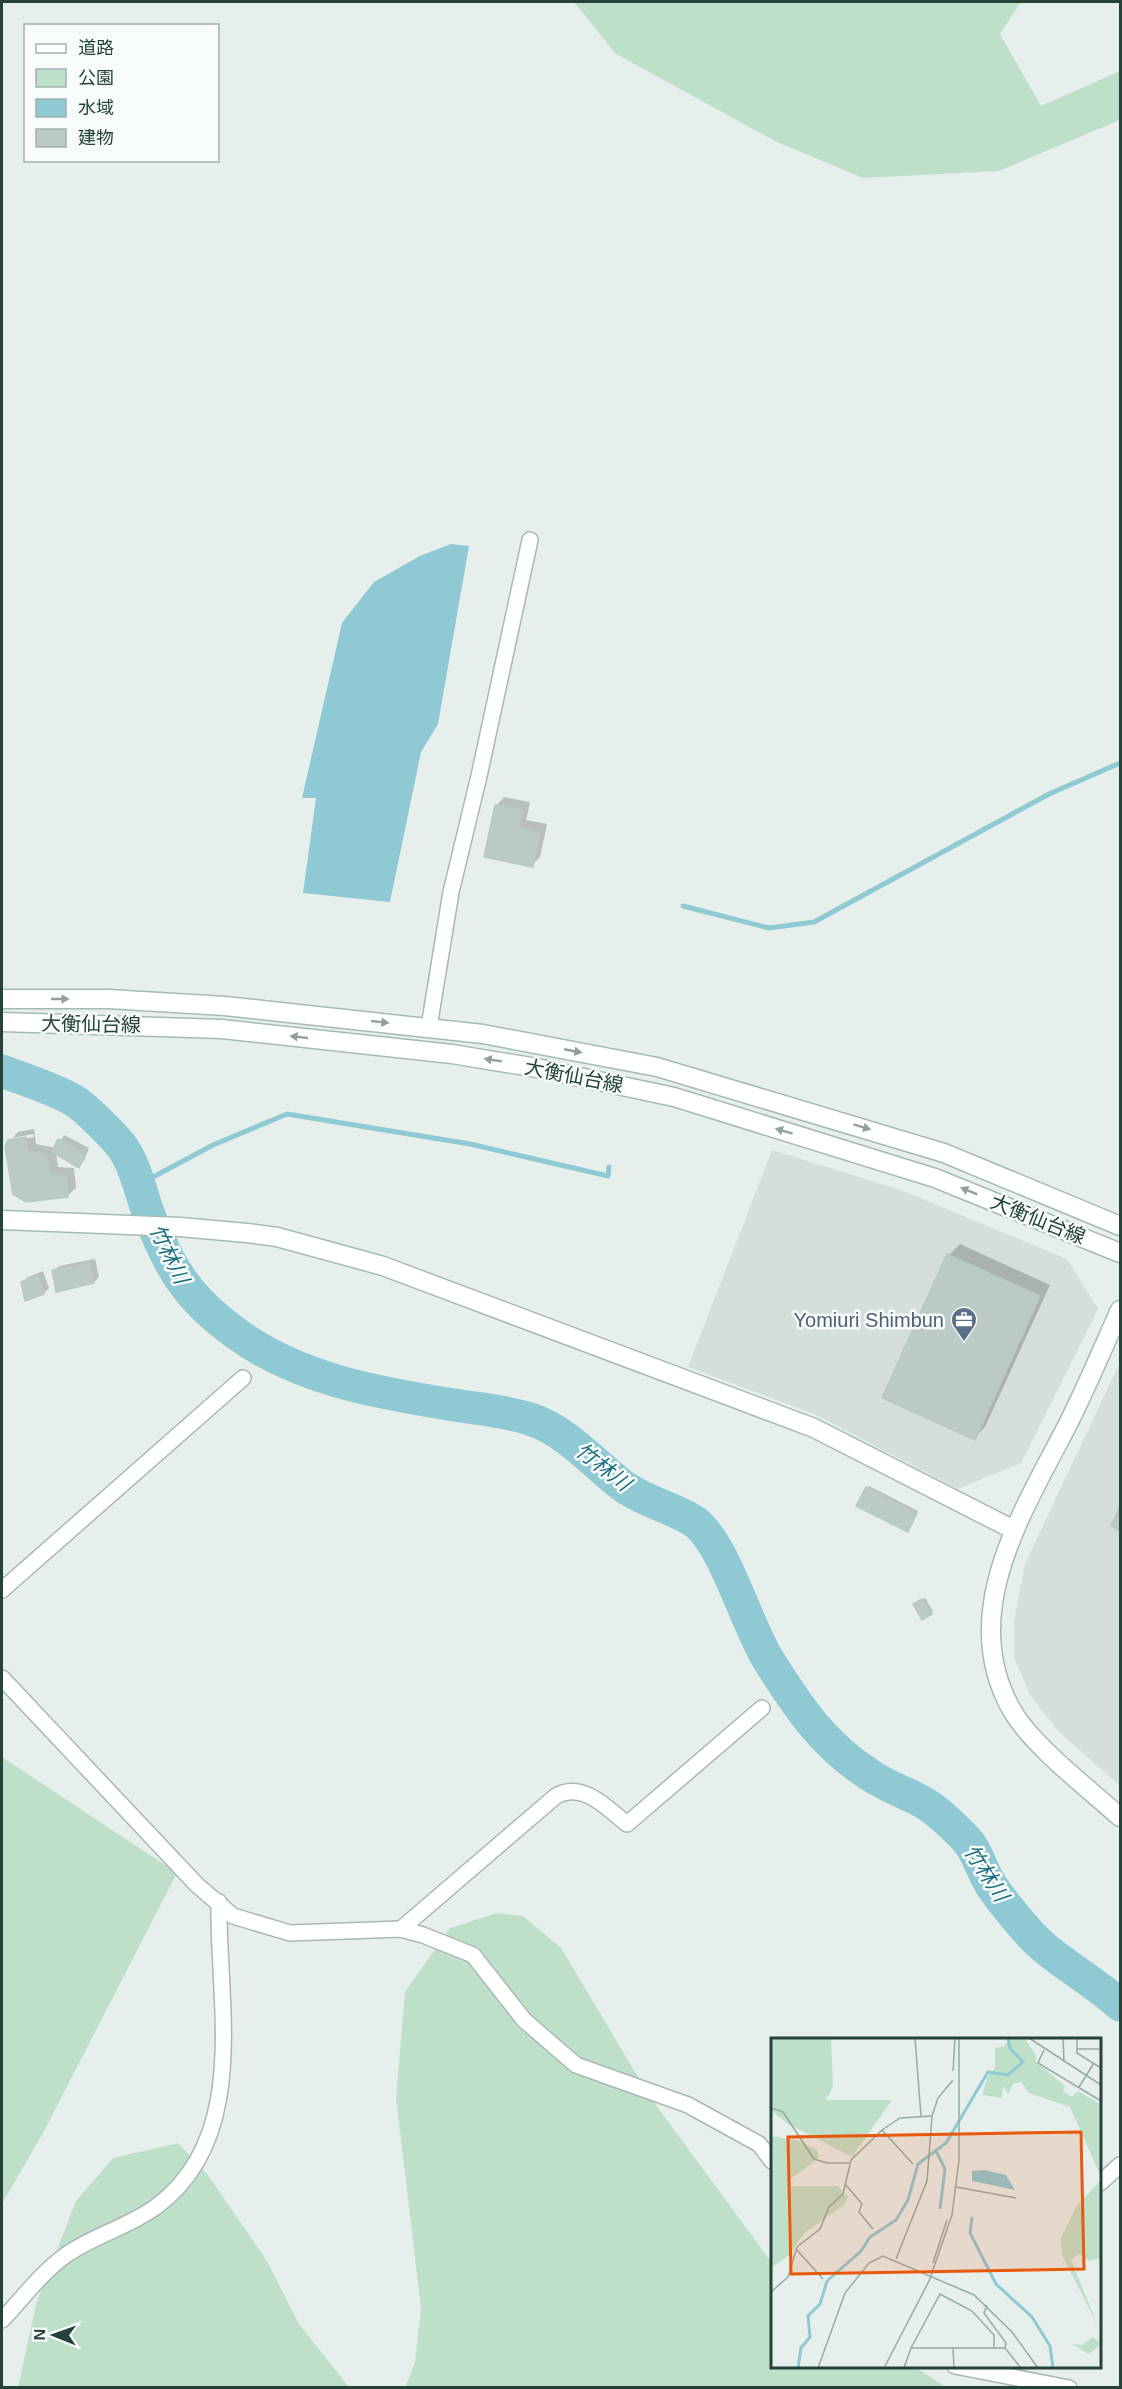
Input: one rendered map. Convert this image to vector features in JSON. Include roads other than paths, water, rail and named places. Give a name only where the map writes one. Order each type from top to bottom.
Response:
[{"type":"main road","name":"大衡仙台線","points":[[2,999],[108,999],[216,1005],[429,1027],[483,1034],[657,1067],[944,1153],[1120,1226]]},
{"type":"main road","name":"大衡仙台線","points":[[2,1022],[222,1029],[452,1054],[537,1068],[674,1096],[935,1178],[1120,1253]]},
{"type":"main road","points":[[2,1220],[180,1227],[277,1237],[383,1266],[814,1428],[1014,1530]]},
{"type":"main road","points":[[1120,1310],[1075,1409],[1014,1530],[996,1584],[990,1612],[992,1663],[1002,1691],[1014,1714],[1043,1748],[1120,1817]]},
{"type":"street","points":[[429,1027],[451,892],[479,776],[530,540]]},
{"type":"street","points":[[2,1590],[243,1378]]},
{"type":"street","points":[[2,1678],[197,1885],[233,1916],[290,1932],[401,1929],[423,1935],[473,1955],[524,2020],[576,2065],[688,2105],[759,2144],[771,2160]]},
{"type":"street","points":[[401,1929],[556,1796],[577,1790],[598,1800],[627,1824],[762,1708]]},
{"type":"street","points":[[2,2320],[64,2256],[141,2217],[171,2193],[193,2166],[213,2124],[222,2078],[224,2044],[218,1937],[219,1902]]},
{"type":"street","points":[[1101,2182],[1120,2166]]},
{"type":"street","points":[[960,2368],[1069,2388]]},
{"type":"water","points":[[451,544],[469,546],[438,724],[421,752],[390,902],[303,893],[316,798],[302,798],[342,623],[374,582],[420,556]]},
{"type":"waterway","points":[[683,906],[769,928],[814,922],[1049,794],[1120,763]]},
{"type":"waterway","name":"竹林川","points":[[2,1071],[73,1100],[92,1115],[113,1137],[123,1148],[131,1163],[156,1232],[172,1266],[182,1281],[205,1308],[261,1350],[314,1374],[341,1382],[397,1395],[512,1414],[543,1424],[568,1439],[623,1486],[692,1520],[714,1545],[769,1661],[790,1694],[825,1738],[853,1763],[879,1781],[926,1804],[950,1823],[970,1844],[991,1885],[1030,1934],[1051,1953],[1120,2005]]},
{"type":"waterway","points":[[140,1184],[213,1145],[287,1114],[470,1144],[608,1176],[609,1167]]},
{"type":"place","name":"Yomiuri Shimbun","points":[[964,1343]]}]
